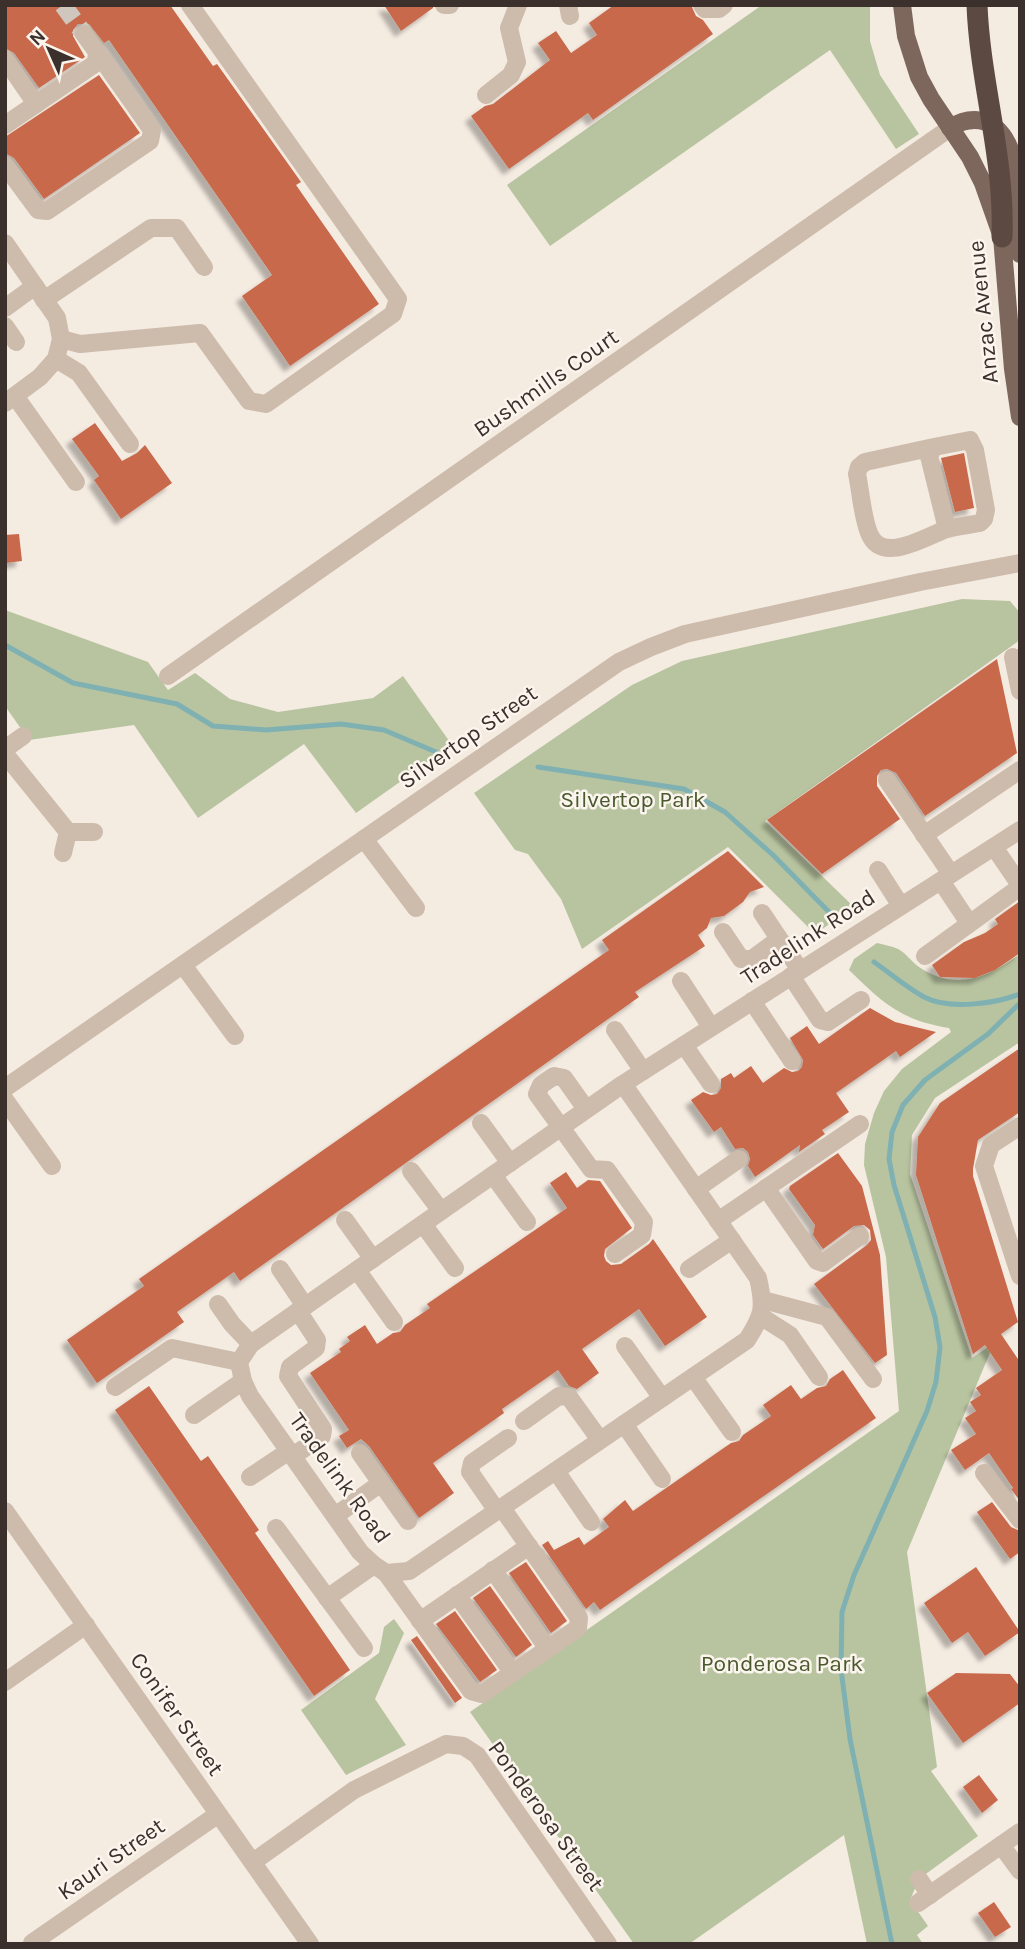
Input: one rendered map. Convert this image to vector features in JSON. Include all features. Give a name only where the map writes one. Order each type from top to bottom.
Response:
[{"type":"highway","points":[[977,5],[980,47],[1003,206],[1002,237]]},
{"type":"main road","name":"Anzac Avenue","points":[[902,5],[906,36],[919,77],[970,157],[983,183],[1002,237],[1013,369],[1020,417]]},
{"type":"main road","points":[[950,128],[958,123],[979,120],[993,124]]},
{"type":"main road","name":"Anzac Avenue","points":[[993,124],[1008,138],[1017,155],[1020,254]]},
{"type":"street","points":[[61,339],[80,344],[200,333],[249,401],[266,404],[393,314],[398,299],[190,5]]},
{"type":"street","points":[[444,5],[450,5]]},
{"type":"street","points":[[486,95],[511,75],[517,62],[509,28],[518,5]]},
{"type":"street","points":[[702,5],[705,9],[719,9],[724,5]]},
{"type":"street","points":[[5,165],[37,210],[47,211],[150,141],[152,130],[84,34]]},
{"type":"street","points":[[5,125],[96,63],[97,52]]},
{"type":"street","points":[[5,59],[36,104]]},
{"type":"street","name":"Bushmills Court","points":[[168,677],[950,128]]},
{"type":"street","points":[[5,308],[40,293],[151,228],[177,229],[204,267]]},
{"type":"street","points":[[7,248],[57,318],[61,339],[56,359],[40,377],[10,399],[76,482]]},
{"type":"street","points":[[5,326],[16,342]]},
{"type":"street","points":[[56,359],[79,373],[130,444]]},
{"type":"street","points":[[965,439],[973,443],[986,510],[984,519],[980,523],[947,529],[921,542],[896,549],[881,545],[870,536],[857,474],[859,467],[865,462],[965,439]]},
{"type":"street","points":[[934,447],[929,456],[947,529]]},
{"type":"street","name":"Silvertop Street","points":[[5,1088],[619,662],[651,646],[685,634],[920,582],[1020,563]]},
{"type":"street","points":[[1013,657],[1020,691]]},
{"type":"street","points":[[23,736],[5,751],[68,832]]},
{"type":"street","points":[[924,835],[1020,770]]},
{"type":"street","points":[[887,780],[924,835],[970,923]]},
{"type":"street","name":"Tradelink Road","points":[[762,1308],[747,1340],[409,1572],[380,1569],[360,1552],[250,1396],[239,1362],[251,1344],[623,1084],[1020,830]]},
{"type":"street","points":[[68,832],[94,832]]},
{"type":"street","points":[[63,853],[68,832]]},
{"type":"street","points":[[364,839],[416,908]]},
{"type":"street","points":[[925,957],[1020,886],[994,847]]},
{"type":"street","points":[[878,870],[901,906]]},
{"type":"street","points":[[762,913],[779,939],[820,1020],[828,1022],[861,1000]]},
{"type":"street","points":[[723,932],[741,959],[752,959],[779,939]]},
{"type":"street","points":[[183,965],[235,1036]]},
{"type":"street","points":[[681,981],[711,1027]]},
{"type":"street","points":[[752,1001],[792,1061]]},
{"type":"street","points":[[615,1030],[643,1071]]},
{"type":"street","points":[[684,1045],[711,1084]]},
{"type":"street","points":[[586,1110],[564,1079],[554,1076],[541,1085],[537,1094],[591,1169],[607,1170],[644,1222],[642,1235],[615,1254]]},
{"type":"street","points":[[623,1084],[758,1278],[762,1308],[790,1335],[820,1377]]},
{"type":"street","points":[[5,1100],[51,1166]]},
{"type":"street","points":[[481,1124],[510,1163]]},
{"type":"street","points":[[718,1221],[860,1124]]},
{"type":"street","points":[[1019,1129],[991,1145],[984,1166],[1020,1276]]},
{"type":"street","points":[[696,1189],[739,1159]]},
{"type":"street","points":[[411,1171],[440,1212]]},
{"type":"street","points":[[493,1175],[527,1222]]},
{"type":"street","points":[[766,1188],[817,1261],[823,1263],[860,1236]]},
{"type":"street","points":[[345,1220],[373,1259]]},
{"type":"street","points":[[423,1224],[454,1268]]},
{"type":"street","points":[[689,1269],[732,1240]]},
{"type":"street","points":[[250,1477],[322,1436],[323,1429],[288,1376],[290,1367],[316,1348],[317,1340],[280,1269]]},
{"type":"street","points":[[357,1270],[394,1322]]},
{"type":"street","points":[[218,1304],[251,1344]]},
{"type":"street","points":[[762,1308],[827,1317],[873,1380]]},
{"type":"street","points":[[625,1346],[662,1398]]},
{"type":"street","points":[[115,1387],[172,1348],[239,1362]]},
{"type":"street","points":[[693,1377],[732,1432]]},
{"type":"street","points":[[194,1415],[243,1381]]},
{"type":"street","points":[[524,1421],[559,1396],[569,1397],[600,1440]]},
{"type":"street","points":[[624,1424],[662,1479]]},
{"type":"street","points":[[327,1598],[380,1569],[471,1691],[482,1694],[578,1628],[579,1618],[528,1546],[470,1472],[472,1463],[508,1438]]},
{"type":"street","points":[[360,1452],[408,1521]]},
{"type":"street","points":[[556,1471],[591,1522]]},
{"type":"street","points":[[984,1473],[1020,1520]]},
{"type":"street","points":[[335,1516],[382,1483]]},
{"type":"street","name":"Conifer Street","points":[[5,1511],[310,1944]]},
{"type":"street","points":[[276,1528],[364,1648]]},
{"type":"street","points":[[420,1621],[528,1546]]},
{"type":"street","points":[[492,1570],[548,1649]]},
{"type":"street","points":[[457,1595],[513,1673]]},
{"type":"street","points":[[5,1682],[86,1625]]},
{"type":"street","name":"Ponderosa Street","points":[[253,1862],[354,1790],[446,1744],[463,1746],[477,1755],[608,1944]]},
{"type":"street","name":"Kauri Street","points":[[32,1943],[217,1815]]},
{"type":"street","points":[[919,1879],[924,1899],[1020,1832]]},
{"type":"street","points":[[1001,1845],[1020,1871]]},
{"type":"green space","points":[[762,5],[870,5],[870,41],[880,75],[919,134],[896,149],[830,50],[550,246],[507,185]]},
{"type":"green space","name":"Silvertop Park","points":[[962,599],[1010,601],[1020,613],[1020,640],[765,821],[854,907],[815,934],[728,847],[582,949],[561,899],[528,854],[515,850],[474,793],[632,685],[682,661]]},
{"type":"green space","points":[[5,610],[148,662],[168,690],[195,673],[230,699],[278,712],[373,698],[403,676],[452,745],[356,813],[304,744],[198,818],[134,725],[29,740],[5,706]]},
{"type":"green space","name":"Ponderosa Park","points":[[877,943],[898,949],[933,975],[959,980],[984,975],[1020,954],[1020,1042],[935,1098],[912,1135],[910,1174],[972,1358],[994,1343],[907,1552],[937,1767],[931,1771],[978,1836],[923,1876],[916,1886],[910,1900],[928,1926],[917,1935],[923,1944],[867,1944],[844,1835],[689,1944],[634,1944],[470,1712],[899,1411],[886,1257],[864,1165],[865,1144],[884,1091],[902,1069],[951,1032],[949,1028],[917,1020],[893,1008],[849,970],[854,959]]},
{"type":"green space","points":[[394,1619],[404,1633],[375,1699],[406,1745],[346,1775],[301,1710],[379,1653],[384,1627]]},
{"type":"building","points":[[5,5],[170,5],[213,66],[217,64],[301,182],[296,185],[379,304],[290,366],[242,296],[272,275],[109,40],[104,43],[89,24],[78,24],[73,30],[73,36],[85,57],[39,88],[14,53],[5,48]]},
{"type":"building","points":[[384,5],[433,5],[433,8],[401,31]]},
{"type":"building","points":[[614,5],[691,5],[696,16],[703,20],[713,34],[593,120],[588,113],[509,169],[471,116],[493,104],[550,60],[538,43],[556,31],[571,53],[597,35],[589,23]]},
{"type":"building","points":[[99,75],[140,133],[44,199],[14,158],[5,153],[5,137]]},
{"type":"building","points":[[95,423],[122,461],[145,445],[172,483],[121,519],[94,480],[99,476],[72,439]]},
{"type":"building","points":[[964,453],[974,508],[955,512],[941,458]]},
{"type":"building","points":[[19,534],[22,561],[5,563],[5,535]]},
{"type":"building","points":[[997,659],[1017,753],[925,816],[896,773],[887,769],[881,770],[877,776],[877,786],[900,819],[822,874],[767,820]]},
{"type":"building","points":[[728,851],[764,887],[750,892],[743,902],[724,916],[711,918],[707,928],[698,935],[705,946],[635,992],[639,997],[240,1281],[234,1272],[177,1312],[184,1322],[97,1383],[67,1340],[144,1286],[139,1279],[609,950],[602,940]]},
{"type":"building","points":[[1020,901],[1020,953],[995,970],[975,978],[940,977],[932,965],[964,942],[998,924],[995,919]]},
{"type":"building","points":[[870,1008],[895,1022],[936,1032],[900,1057],[896,1051],[836,1093],[849,1112],[822,1130],[825,1134],[799,1152],[800,1145],[755,1177],[748,1166],[748,1152],[743,1148],[735,1149],[721,1127],[714,1132],[691,1100],[703,1092],[717,1094],[721,1088],[721,1079],[731,1073],[734,1078],[751,1066],[763,1083],[784,1068],[792,1072],[798,1071],[803,1060],[790,1038],[807,1026],[819,1044]]},
{"type":"building","points":[[1020,1048],[1020,1112],[978,1140],[973,1176],[1018,1322],[1001,1334],[1020,1362],[1020,1501],[989,1453],[965,1470],[951,1450],[976,1434],[965,1418],[976,1411],[970,1402],[981,1395],[976,1388],[1002,1370],[985,1345],[973,1354],[916,1175],[918,1137],[940,1103]]},
{"type":"building","points":[[838,1153],[862,1186],[880,1255],[887,1355],[875,1363],[814,1284],[867,1245],[871,1240],[870,1230],[864,1225],[854,1226],[823,1249],[813,1235],[815,1225],[789,1189]]},
{"type":"building","points":[[566,1172],[577,1188],[588,1180],[600,1181],[632,1228],[605,1249],[606,1261],[611,1265],[621,1264],[653,1239],[707,1317],[665,1346],[639,1309],[582,1349],[599,1373],[577,1389],[569,1386],[558,1370],[502,1409],[504,1413],[433,1463],[454,1493],[419,1518],[369,1446],[361,1439],[347,1448],[339,1436],[349,1430],[310,1373],[341,1352],[339,1349],[350,1341],[347,1337],[365,1325],[377,1344],[393,1333],[400,1332],[405,1325],[430,1308],[427,1304],[567,1208],[550,1183]]},
{"type":"building","points":[[843,1370],[876,1418],[600,1610],[594,1602],[586,1609],[542,1545],[548,1541],[554,1550],[579,1537],[584,1545],[609,1527],[603,1519],[625,1500],[633,1511],[731,1443],[739,1441],[743,1435],[771,1416],[763,1405],[791,1385],[801,1399],[817,1388],[826,1386],[830,1379]]},
{"type":"building","points":[[149,1386],[201,1461],[208,1456],[259,1530],[255,1533],[350,1670],[314,1696],[115,1410]]},
{"type":"building","points":[[992,1502],[1011,1527],[1020,1531],[1020,1552],[1010,1559],[977,1512]]},
{"type":"building","points":[[526,1562],[567,1621],[551,1633],[509,1573]]},
{"type":"building","points":[[976,1567],[1020,1632],[985,1656],[968,1632],[952,1643],[924,1603]]},
{"type":"building","points":[[490,1586],[532,1645],[516,1657],[473,1598]]},
{"type":"building","points":[[455,1611],[497,1670],[480,1682],[436,1624]]},
{"type":"building","points":[[417,1636],[462,1698],[455,1703],[411,1640]]},
{"type":"building","points":[[956,1673],[1010,1674],[1020,1687],[1020,1703],[963,1743],[927,1693]]},
{"type":"building","points":[[979,1775],[998,1800],[982,1813],[963,1787]]},
{"type":"building","points":[[994,1902],[1011,1927],[995,1937],[978,1913]]},
{"type":"waterway","points":[[5,645],[73,683],[177,704],[213,726],[266,730],[341,724],[384,730],[436,752]]},
{"type":"waterway","points":[[538,767],[684,789],[725,812],[774,856],[830,913]]},
{"type":"waterway","points":[[874,962],[917,993],[934,1001],[972,1004],[998,1001],[1020,994]]},
{"type":"waterway","points":[[892,1944],[850,1739],[841,1669],[842,1612],[854,1575],[927,1411],[936,1382],[940,1347],[935,1317],[894,1185],[889,1159],[892,1132],[903,1105],[925,1080],[988,1034],[1020,1003]]},
{"type":"tunnel","points":[[63,5],[84,34]]}]
